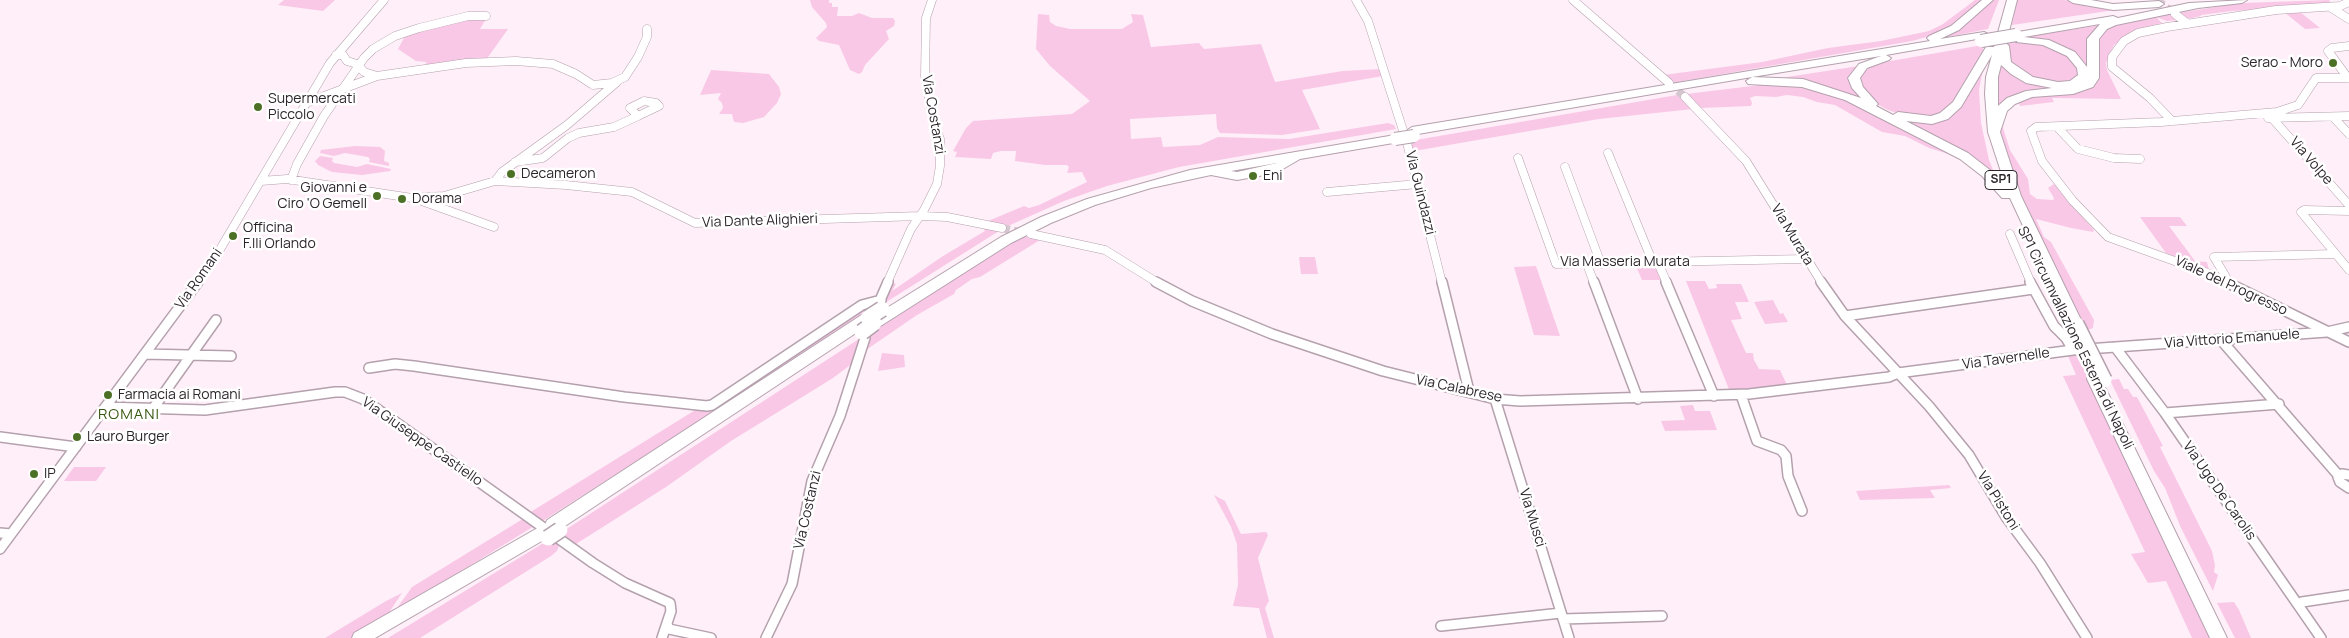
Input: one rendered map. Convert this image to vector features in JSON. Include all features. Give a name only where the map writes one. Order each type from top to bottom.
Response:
[{"type":"highway","points":[[1837,59],[1845,55],[1917,42],[1946,33],[1988,0]]},
{"type":"highway","points":[[2005,0],[2002,25],[2007,34],[2003,48],[2003,58],[2006,64],[2015,72],[2030,80],[2049,85],[2066,86],[2082,79],[2084,74],[2082,66],[2076,58],[2044,42],[2016,35]]},
{"type":"highway","points":[[2002,25],[2012,0]]},
{"type":"highway","points":[[2073,0],[2113,7],[2158,2],[2242,0]]},
{"type":"highway","points":[[378,638],[550,531],[997,238],[1052,211],[1100,193],[1189,168],[1413,133],[1837,59],[1987,42],[2158,2]]},
{"type":"highway","points":[[1413,133],[1736,82],[1892,55],[1987,42],[2194,2]]},
{"type":"highway","points":[[2002,158],[1997,119],[2002,108],[2011,101],[2030,94],[2073,90],[2089,84],[2093,78],[2094,39],[2103,28],[2113,22],[2194,2]]},
{"type":"highway","name":"SP1 Circumvallazione Esterna di Napoli","points":[[2002,25],[1987,42],[1984,116],[1994,158],[2006,195],[2229,638]]},
{"type":"highway","name":"SP1 Circumvallazione Esterna di Napoli","points":[[2002,25],[1991,89],[1993,125],[2002,158],[2028,226],[2072,324]]},
{"type":"highway","points":[[1892,55],[1863,66],[1857,71],[1854,78],[1858,88],[1865,98],[1882,109],[1918,120],[1932,120],[1944,116],[1957,104],[1987,42]]},
{"type":"highway","points":[[1736,82],[1773,80],[1803,83],[1849,97],[1964,156],[1986,173],[2006,195]]},
{"type":"highway","points":[[873,318],[1013,236],[1076,208],[1149,184],[1220,168],[1344,147],[1395,136]]},
{"type":"highway","name":"SP1 Circumvallazione Esterna di Napoli","points":[[2099,379],[2219,638]]},
{"type":"highway","points":[[360,638],[550,531]]},
{"type":"street","name":"Via Romani","points":[[0,549],[212,263],[336,55],[384,0]]},
{"type":"street","name":"Via Costanzi","points":[[766,638],[792,584],[812,481],[840,416],[873,318],[910,229],[920,216],[936,184],[940,166],[940,139],[934,123],[925,76],[926,18],[932,0]]},
{"type":"street","name":"Via Guindazzi","points":[[1356,0],[1368,21],[1384,68],[1418,184],[1470,392]]},
{"type":"street","points":[[1574,0],[1669,83]]},
{"type":"street","points":[[2172,121],[2150,98],[2112,67],[2111,59],[2124,41],[2138,33],[2276,10],[2329,7],[2347,3],[2348,18]]},
{"type":"street","points":[[2329,7],[2348,18]]},
{"type":"street","points":[[2175,14],[2188,24]]},
{"type":"street","points":[[287,178],[337,96],[373,49],[402,33],[468,16],[486,16]]},
{"type":"street","points":[[495,181],[502,172],[567,125],[625,77],[647,37],[647,29]]},
{"type":"street","points":[[2349,46],[2332,48],[2328,51],[2349,78]]},
{"type":"street","points":[[336,55],[343,55],[347,61],[359,66],[364,72],[377,76]]},
{"type":"street","points":[[306,103],[377,76],[466,63],[516,60],[558,66],[593,85],[617,82]]},
{"type":"street","points":[[2277,116],[2298,105],[2316,78],[2349,78]]},
{"type":"street","points":[[593,85],[594,102]]},
{"type":"street","name":"Via Murata","points":[[1685,97],[1740,153],[1779,212],[1805,259],[1846,316],[1898,373]]},
{"type":"street","points":[[515,162],[543,158],[568,138],[579,133],[614,127],[638,116]]},
{"type":"street","points":[[2057,127],[2213,117],[2225,120],[2277,116],[2349,116]]},
{"type":"street","name":"Via Volpe","points":[[2277,116],[2349,205]]},
{"type":"street","points":[[2333,117],[2349,134]]},
{"type":"street","points":[[567,125],[579,133]]},
{"type":"street","points":[[2057,127],[2078,149],[2114,158],[2140,158]]},
{"type":"street","name":"Viale del Progresso","points":[[2057,127],[2032,128],[2033,140],[2042,161],[2073,201],[2104,234],[2122,243],[2184,262],[2349,342]]},
{"type":"street","points":[[533,148],[558,147]]},
{"type":"street","points":[[1608,153],[1714,396]]},
{"type":"street","name":"Via Masseria Murata","points":[[1518,158],[1555,263],[1600,264],[1805,259]]},
{"type":"street","points":[[1565,167],[1600,264]]},
{"type":"street","name":"Via Dante Alighieri","points":[[266,172],[287,178],[412,198],[444,196],[495,181],[617,188],[632,192],[689,221],[702,223],[920,216],[963,219],[1002,228]]},
{"type":"street","name":"Via Dante Alighieri","points":[[261,180],[287,178]]},
{"type":"street","points":[[1327,192],[1418,184]]},
{"type":"street","points":[[412,198],[494,227]]},
{"type":"street","points":[[2349,211],[2304,210],[2301,212],[2349,270]]},
{"type":"street","points":[[1031,234],[1105,250]]},
{"type":"street","points":[[2010,234],[2033,289],[2054,326],[2066,338],[2073,350]]},
{"type":"street","name":"Via Calabrese","points":[[1105,250],[1142,275],[1192,301],[1272,334],[1383,371],[1495,399],[1520,401],[1741,395],[1890,377],[1898,373]]},
{"type":"street","points":[[2226,282],[2226,277],[2214,257],[2335,254]]},
{"type":"street","points":[[1587,264],[1638,399]]},
{"type":"street","points":[[1846,316],[2033,289]]},
{"type":"street","points":[[369,368],[395,364],[414,366],[707,406],[712,405],[862,305],[873,318]]},
{"type":"street","points":[[152,410],[216,320]]},
{"type":"street","name":"Via Vittorio Emanuele","points":[[2115,347],[2327,332],[2349,327]]},
{"type":"street","points":[[2221,340],[2279,404],[2326,460],[2344,475],[2340,482],[2349,488]]},
{"type":"street","name":"Via Tavernelle","points":[[1898,373],[2073,350],[2115,347]]},
{"type":"street","name":"Via Ugo De Carolis","points":[[2115,347],[2165,413],[2321,638]]},
{"type":"street","points":[[145,354],[231,356]]},
{"type":"street","name":"Via Pistoni","points":[[1898,373],[1929,406],[1969,455],[2006,517],[2044,569],[2087,638]]},
{"type":"street","name":"Via Giuseppe Castiello","points":[[105,407],[152,410],[205,410],[335,392],[345,392],[363,399],[593,562],[625,583],[670,603],[667,624],[662,638]]},
{"type":"street","points":[[1741,395],[1758,441],[1781,450],[1786,456],[1788,476],[1802,511]]},
{"type":"street","name":"Via Musci","points":[[1495,399],[1569,638]]},
{"type":"street","points":[[2165,413],[2279,404]]},
{"type":"street","points":[[0,437],[76,447]]},
{"type":"street","points":[[0,533],[11,534]]},
{"type":"street","points":[[2302,602],[2349,595]]},
{"type":"street","points":[[1441,626],[1562,616],[1662,616]]},
{"type":"street","points":[[667,624],[669,629],[711,638]]},
{"type":"shaded area","points":[[284,0],[335,0],[323,11],[278,5]]},
{"type":"shaded area","points":[[810,0],[829,0],[829,3],[832,3],[832,7],[838,7],[837,16],[852,16],[859,13],[872,18],[893,18],[895,21],[894,26],[886,31],[889,39],[865,65],[862,72],[859,74],[850,70],[839,45],[819,41],[816,38],[827,27],[826,23],[812,7]]},
{"type":"shaded area","points":[[1975,0],[1983,0],[1951,27],[1941,33],[1912,41],[1672,83],[1663,75],[1762,62],[1828,48],[1881,41],[1929,31],[1943,24]]},
{"type":"shaded area","points":[[1991,0],[1999,0],[1988,29],[1937,39]]},
{"type":"shaded area","points":[[2017,0],[2065,0],[2086,6],[2115,10],[2012,25]]},
{"type":"shaded area","points":[[2329,0],[2331,3],[2327,5],[2232,11],[2187,19],[2177,13],[2242,3]]},
{"type":"shaded area","points":[[2299,11],[2320,28],[2305,29],[2284,12]]},
{"type":"shaded area","points":[[1038,14],[1049,15],[1050,22],[1056,26],[1070,29],[1122,29],[1133,22],[1131,14],[1143,15],[1151,47],[1199,43],[1204,49],[1261,44],[1275,82],[1343,71],[1381,69],[1383,76],[1302,90],[1320,129],[1282,135],[1220,133],[1217,128],[1216,114],[1130,119],[1131,139],[1161,137],[1163,147],[1200,145],[1218,137],[1289,139],[1388,123],[1394,125],[1396,129],[1179,167],[1107,186],[1064,201],[1008,226],[988,221],[1024,206],[1029,208],[1039,205],[1087,182],[1082,172],[1067,173],[1069,167],[1067,165],[1045,165],[1015,161],[1016,151],[993,153],[991,159],[955,157],[957,152],[953,151],[966,128],[973,121],[1072,114],[1090,101],[1050,66],[1036,49]]},
{"type":"shaded area","points":[[2172,14],[2179,20],[2167,21],[2156,17],[2162,23],[2136,30],[2114,45],[2106,63],[2107,70],[2121,99],[2052,98],[2054,102],[2020,106],[2019,103],[2016,104],[2004,114],[2003,128],[2010,150],[2028,179],[2030,194],[2037,199],[2053,200],[2054,198],[2048,188],[2054,184],[2094,230],[2093,232],[2071,228],[2036,219],[2044,237],[2051,242],[2094,320],[2093,328],[2085,331],[2021,197],[2003,142],[2000,129],[2001,115],[2010,104],[2029,97],[2082,90],[2100,33],[2113,24]]},
{"type":"shaded area","points":[[487,17],[480,29],[508,29],[486,60],[426,66],[426,62],[416,61],[398,49],[405,36],[460,19]]},
{"type":"shaded area","points":[[2102,25],[2085,82],[2029,93],[1999,108],[1995,95],[2001,60],[2042,85],[2084,79],[2070,52],[2018,38]]},
{"type":"shaded area","points":[[2007,42],[2032,42],[2063,51],[2081,73],[2070,83],[2034,80],[2005,58]]},
{"type":"shaded area","points":[[1983,45],[1983,55],[1950,109],[1933,116],[1902,115],[1888,110],[1877,104],[1858,82],[1864,68],[1873,64]]},
{"type":"shaded area","points":[[1859,66],[1855,70],[1863,99],[1890,115],[1945,118],[1983,68],[1979,90],[1981,123],[1989,160],[1998,182],[1983,168],[1855,99],[1774,79]]},
{"type":"shaded area","points":[[711,70],[769,74],[779,87],[781,94],[777,103],[764,117],[743,123],[734,122],[732,114],[719,114],[723,108],[722,103],[718,99],[721,93],[700,95]]},
{"type":"shaded area","points":[[1777,83],[1795,85],[1845,98],[1962,158],[1929,148],[1905,136],[1882,132],[1835,105],[1803,97],[1787,95],[1776,97],[1755,96],[1750,98],[1751,106],[1701,108],[1686,94]]},
{"type":"shaded area","points":[[1677,95],[1693,109],[1599,119],[1414,151],[1410,141]]},
{"type":"shaded area","points":[[355,146],[380,147],[385,151],[384,161],[389,163],[389,166],[369,162],[370,159],[368,157],[345,153],[334,156],[320,153],[321,150]]},
{"type":"shaded area","points":[[320,156],[333,158],[332,161],[334,163],[357,167],[367,164],[391,169],[390,171],[362,175],[332,172],[318,165],[315,161]]},
{"type":"shaded area","points":[[2140,217],[2180,217],[2187,226],[2169,226],[2195,261],[2207,262],[2209,270],[2166,253]]},
{"type":"shaded area","points":[[982,226],[999,231],[880,306],[889,282],[896,284],[892,291],[943,256],[985,231]]},
{"type":"shaded area","points":[[1023,236],[1040,240],[980,277],[972,279],[956,290],[954,294],[917,315],[866,350],[869,332],[977,262]]},
{"type":"shaded area","points":[[1299,257],[1315,257],[1318,274],[1301,274]]},
{"type":"shaded area","points":[[1656,265],[1662,280],[1642,280],[1636,266]]},
{"type":"shaded area","points":[[1536,266],[1560,336],[1534,335],[1514,267]]},
{"type":"shaded area","points":[[1686,281],[1705,281],[1709,289],[1717,288],[1716,284],[1741,284],[1749,302],[1735,302],[1742,319],[1731,320],[1746,353],[1753,353],[1754,360],[1759,369],[1780,370],[1787,385],[1730,392]]},
{"type":"shaded area","points":[[1773,300],[1780,314],[1783,313],[1788,322],[1765,324],[1754,302]]},
{"type":"shaded area","points":[[870,307],[873,310],[541,522],[529,513],[860,308]]},
{"type":"shaded area","points":[[862,337],[853,363],[833,378],[731,441],[666,487],[576,544],[559,534]]},
{"type":"shaded area","points":[[882,353],[904,355],[905,367],[878,371]]},
{"type":"shaded area","points":[[2077,355],[2213,638],[2192,638],[2166,581],[2148,583],[2131,554],[2145,552],[2063,376],[2076,375],[2068,356]]},
{"type":"shaded area","points":[[2119,379],[2124,389],[2128,389],[2133,397],[2137,397],[2163,446],[2160,447],[2212,551],[2215,565],[2214,572],[2218,575],[2213,591],[2181,528],[2165,488],[2154,471],[2110,380]]},
{"type":"shaded area","points":[[1693,405],[1695,411],[1710,411],[1717,430],[1665,431],[1661,421],[1685,420],[1680,406]]},
{"type":"shaded area","points":[[74,467],[106,467],[96,481],[64,481]]},
{"type":"shaded area","points":[[1949,485],[1951,488],[1930,490],[1935,498],[1860,500],[1856,491]]},
{"type":"shaded area","points":[[1214,495],[1225,501],[1241,534],[1266,532],[1268,535],[1258,558],[1269,601],[1265,608],[1274,638],[1267,638],[1259,608],[1233,606],[1238,585],[1237,544],[1231,527]]},
{"type":"shaded area","points":[[526,517],[536,525],[352,638],[325,638],[402,593],[390,611],[397,608],[412,587]]},
{"type":"shaded area","points":[[555,536],[560,543],[557,551],[551,556],[420,638],[388,638]]},
{"type":"shaded area","points":[[2234,602],[2251,638],[2235,638],[2217,603]]},
{"type":"tunnel","points":[[2157,0],[2175,14]]},
{"type":"tunnel","points":[[1669,83],[1685,97]]},
{"type":"tunnel","points":[[1002,228],[1024,233]]},
{"type":"place","name":"Serao - Moro","points":[[2333,63]]},
{"type":"place","name":"Supermercati Piccolo","points":[[258,107]]},
{"type":"place","name":"Decameron","points":[[511,174]]},
{"type":"place","name":"Eni","points":[[1253,176]]},
{"type":"place","name":"Giovanni e Ciro 'O Gemell","points":[[377,196]]},
{"type":"place","name":"Dorama","points":[[402,199]]},
{"type":"place","name":"Officina F.lli Orlando","points":[[233,236]]},
{"type":"place","name":"Farmacia ai Romani","points":[[108,395]]},
{"type":"place","name":"Lauro Burger","points":[[77,437]]},
{"type":"place","name":"IP","points":[[34,474]]},
{"type":"district","name":"ROMANI","points":[[129,415]]}]
